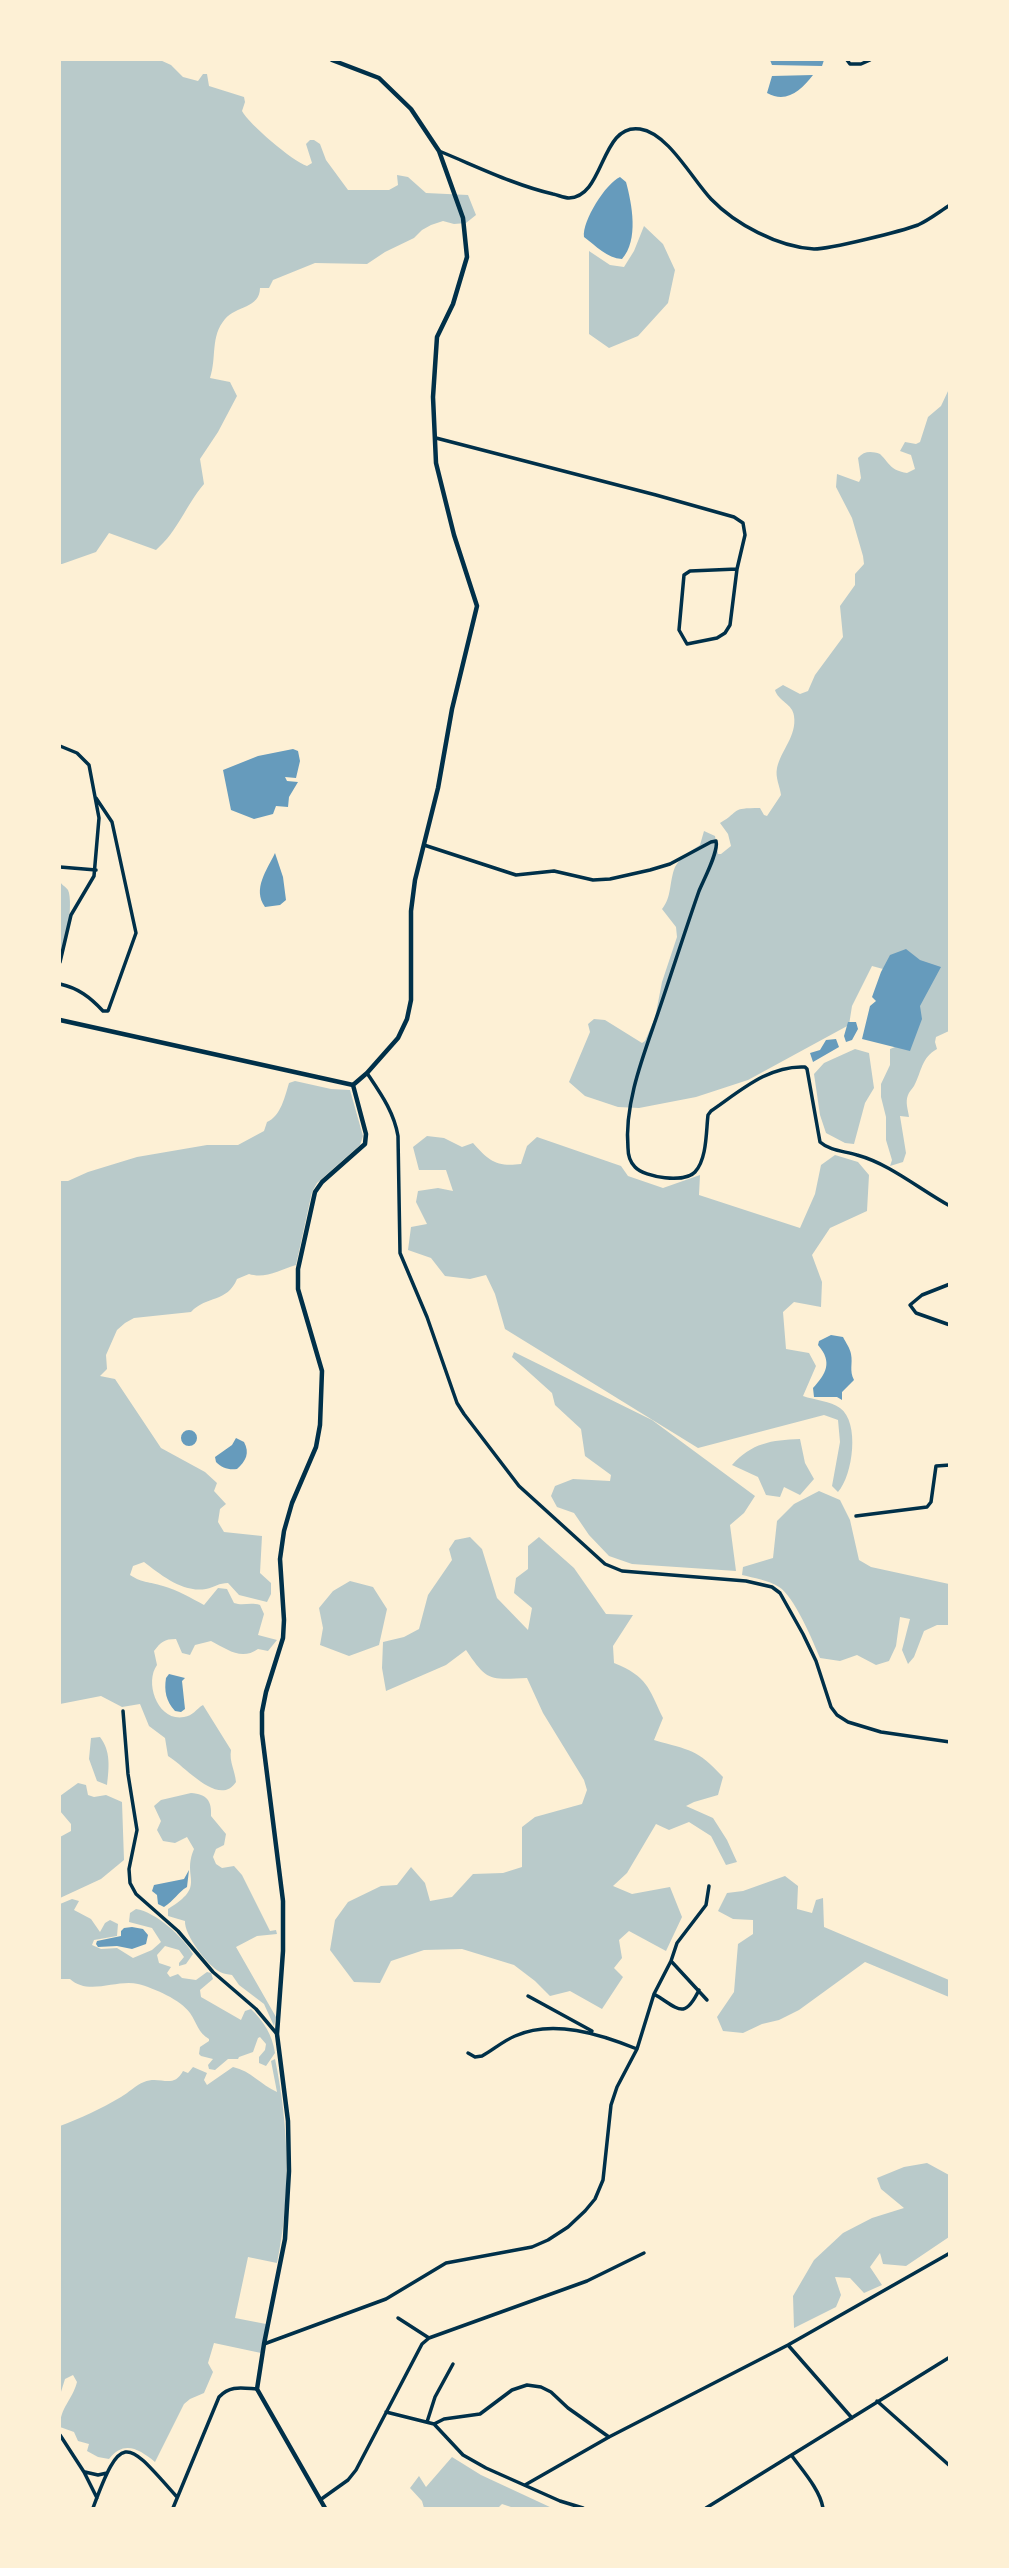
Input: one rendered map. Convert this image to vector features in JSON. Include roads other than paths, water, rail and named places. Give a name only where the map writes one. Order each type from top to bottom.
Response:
[{"type":"street","points":[[332,60],[379,78],[411,109],[439,151],[463,218],[467,257],[453,304],[437,337],[433,397],[436,463],[454,535],[477,606],[452,709],[438,788],[415,880],[411,911],[411,1000],[407,1019],[398,1038],[368,1073],[353,1085]]},
{"type":"street","points":[[847,60],[855,65],[870,60]]},
{"type":"street","points":[[439,151],[537,190],[569,198],[581,194],[589,187],[615,139],[626,130],[640,129],[659,136],[712,200],[739,221],[778,241],[813,249],[916,226],[950,205]]},
{"type":"street","points":[[435,438],[734,517],[745,527],[746,535],[737,569],[730,625],[718,638],[687,644],[679,629],[684,575],[690,571],[737,569]]},
{"type":"street","points":[[60,746],[77,753],[89,765],[99,818],[96,870],[71,915],[60,962]]},
{"type":"street","points":[[60,984],[88,995],[103,1011],[108,1011],[136,933],[112,822],[96,798]]},
{"type":"street","points":[[424,845],[516,875],[554,871],[593,880],[610,879],[670,864],[716,841],[717,847],[646,1049],[631,1103],[627,1144],[629,1157],[636,1168],[643,1173],[682,1180],[694,1173],[702,1161],[708,1115],[711,1111],[769,1073],[805,1067],[820,1142],[826,1147],[860,1156],[897,1174],[950,1206]]},
{"type":"street","points":[[60,867],[96,870]]},
{"type":"street","points":[[60,1020],[353,1085]]},
{"type":"street","points":[[368,1073],[390,1107],[398,1136],[400,1253],[404,1267],[427,1317],[457,1403],[519,1486],[606,1564],[622,1571],[746,1581],[772,1587],[780,1593],[803,1634],[837,1715],[848,1722],[881,1732],[950,1742]]},
{"type":"street","points":[[324,2508],[257,2389],[285,2239],[289,2171],[288,2121],[277,2034],[283,1951],[283,1901],[262,1734],[262,1713],[283,1638],[280,1559],[284,1531],[292,1503],[316,1447],[320,1425],[322,1371],[298,1289],[298,1269],[315,1192],[365,1144],[366,1134],[353,1085]]},
{"type":"street","points":[[950,1284],[922,1295],[910,1305],[916,1312],[950,1325]]},
{"type":"street","points":[[856,1516],[927,1507],[931,1502],[936,1466],[950,1465]]},
{"type":"street","points":[[123,1711],[128,1774],[137,1830],[129,1869],[130,1883],[136,1894],[178,1931],[213,1972],[256,2009],[277,2034]]},
{"type":"street","points":[[264,2344],[386,2299],[446,2263],[532,2247],[548,2241],[568,2227],[595,2199],[603,2180],[611,2105],[637,2049],[654,1994],[683,1933],[706,1905],[709,1886]]},
{"type":"street","points":[[671,1961],[707,2000]]},
{"type":"street","points":[[654,1994],[680,2009],[686,2009],[692,2005],[699,1990]]},
{"type":"street","points":[[528,1996],[597,2034],[637,2049]]},
{"type":"street","points":[[468,2053],[475,2057],[482,2056],[517,2035],[536,2031],[567,2030],[597,2034]]},
{"type":"street","points":[[320,2500],[337,2489],[356,2470],[422,2344],[429,2338],[587,2281],[643,2253]]},
{"type":"street","points":[[525,2484],[609,2437],[788,2345],[950,2253]]},
{"type":"street","points":[[398,2318],[429,2338]]},
{"type":"street","points":[[788,2345],[852,2418]]},
{"type":"street","points":[[706,2508],[950,2357]]},
{"type":"street","points":[[426,2422],[435,2397],[453,2364]]},
{"type":"street","points":[[434,2424],[444,2419],[480,2414],[512,2390],[527,2385],[551,2392],[568,2408],[609,2437]]},
{"type":"street","points":[[173,2508],[219,2397],[225,2390],[232,2388],[257,2389]]},
{"type":"street","points":[[877,2401],[950,2466]]},
{"type":"street","points":[[386,2412],[434,2424],[463,2455],[486,2468],[560,2501],[583,2508]]},
{"type":"street","points":[[60,2435],[97,2498]]},
{"type":"street","points":[[93,2508],[107,2473],[118,2454],[125,2451],[142,2457],[177,2497]]},
{"type":"street","points":[[792,2456],[822,2501],[823,2508]]},
{"type":"street","points":[[84,2472],[98,2475],[107,2473]]},
{"type":"water","points":[[770,60],[824,60],[822,66],[772,65]]},
{"type":"water","points":[[813,75],[793,94],[781,97],[767,93],[772,76]]},
{"type":"water","points":[[620,177],[626,182],[633,222],[631,242],[622,259],[607,254],[584,237],[584,230],[596,203]]},
{"type":"water","points":[[293,749],[298,751],[300,761],[296,778],[285,777],[287,781],[298,782],[289,797],[288,807],[276,806],[273,814],[254,819],[231,810],[223,770],[258,756]]},
{"type":"water","points":[[275,853],[283,877],[286,900],[280,905],[265,907],[261,900],[260,886]]},
{"type":"water","points":[[906,949],[920,960],[941,967],[920,1006],[922,1019],[910,1051],[862,1039],[870,1006],[876,1001],[872,997],[881,972],[890,955]]},
{"type":"water","points":[[848,1022],[856,1022],[858,1029],[852,1040],[846,1042],[844,1036]]},
{"type":"water","points":[[836,1039],[839,1047],[813,1062],[810,1053],[820,1050],[826,1040]]},
{"type":"water","points":[[831,1335],[843,1337],[851,1354],[854,1380],[842,1392],[842,1400],[837,1397],[814,1397],[813,1388],[826,1368],[819,1341]]},
{"type":"water","points":[[189,1430],[195,1432],[195,1444],[189,1446],[183,1444],[181,1438],[183,1432]]},
{"type":"water","points":[[236,1438],[244,1442],[246,1457],[237,1469],[225,1468],[216,1462],[215,1457],[232,1445]]},
{"type":"water","points":[[169,1674],[185,1678],[182,1681],[185,1709],[181,1712],[175,1711],[166,1696],[166,1678]]},
{"type":"water","points":[[189,1870],[187,1887],[164,1907],[158,1904],[157,1895],[152,1891],[154,1885],[184,1879]]},
{"type":"water","points":[[124,1928],[143,1929],[148,1935],[146,1944],[132,1949],[117,1946],[98,1947],[96,1944],[97,1941],[121,1936]]}]
